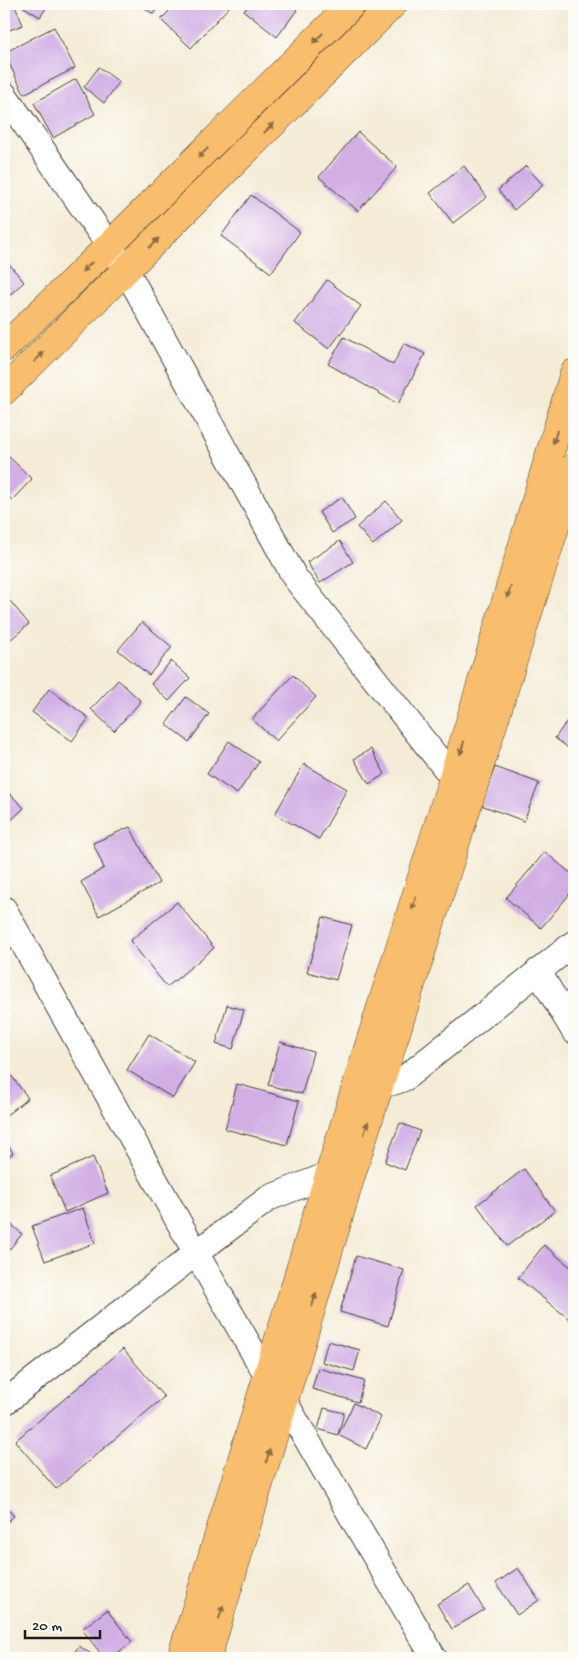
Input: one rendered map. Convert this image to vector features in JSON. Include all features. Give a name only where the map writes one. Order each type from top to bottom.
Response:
[{"type":"main road","points":[[4,348],[110,246],[352,4]]},
{"type":"main road","points":[[4,391],[393,4]]},
{"type":"main road","points":[[370,1081],[453,778],[574,373]]},
{"type":"main road","points":[[181,1658],[268,1378],[342,1170],[574,467]]},
{"type":"main road","points":[[207,1658],[285,1402],[342,1170]]},
{"type":"street","points":[[4,94],[126,270],[295,578],[453,778]]},
{"type":"street","points":[[4,909],[196,1253],[434,1658]]},
{"type":"street","points":[[370,1081],[393,1083],[405,1078],[574,943]]},
{"type":"street","points":[[538,971],[574,1031]]},
{"type":"street","points":[[4,1403],[269,1198],[342,1170]]},
{"type":"building","points":[[14,4],[23,25],[4,32],[4,8]]},
{"type":"building","points":[[19,4],[49,4],[40,17]]},
{"type":"building","points":[[139,4],[161,4],[153,14]]},
{"type":"building","points":[[175,4],[228,4],[230,6],[191,48],[161,20]]},
{"type":"building","points":[[250,4],[289,4],[297,10],[277,37],[244,11]]},
{"type":"building","points":[[54,27],[75,68],[24,94],[4,53]]},
{"type":"building","points":[[99,67],[119,82],[104,103],[84,87]]},
{"type":"building","points":[[76,79],[95,114],[53,138],[34,103]]},
{"type":"building","points":[[358,132],[397,167],[358,211],[319,177]]},
{"type":"building","points":[[464,166],[487,197],[453,223],[430,193]]},
{"type":"building","points":[[526,166],[543,185],[514,210],[498,190]]},
{"type":"building","points":[[251,195],[300,232],[271,273],[221,236]]},
{"type":"building","points":[[4,258],[24,282],[4,300]]},
{"type":"building","points":[[327,280],[361,306],[329,349],[295,323]]},
{"type":"building","points":[[344,337],[393,365],[404,343],[425,354],[398,404],[328,364]]},
{"type":"building","points":[[4,452],[32,479],[12,500],[4,492]]},
{"type":"building","points":[[342,497],[355,519],[332,533],[319,512]]},
{"type":"building","points":[[386,501],[402,520],[373,545],[357,527]]},
{"type":"building","points":[[340,541],[353,562],[320,583],[307,562]]},
{"type":"building","points":[[9,600],[29,624],[4,645],[4,605]]},
{"type":"building","points":[[142,622],[172,647],[149,675],[118,650]]},
{"type":"building","points":[[171,661],[190,678],[169,701],[151,684]]},
{"type":"building","points":[[293,675],[316,697],[276,741],[252,719]]},
{"type":"building","points":[[118,680],[141,701],[114,731],[91,709]]},
{"type":"building","points":[[49,689],[89,718],[72,741],[32,712]]},
{"type":"building","points":[[186,697],[209,714],[189,742],[166,724]]},
{"type":"building","points":[[574,711],[574,752],[555,738]]},
{"type":"building","points":[[229,741],[259,762],[237,794],[207,774]]},
{"type":"building","points":[[371,749],[385,774],[369,784],[354,759]]},
{"type":"building","points":[[304,764],[347,789],[319,839],[275,814]]},
{"type":"building","points":[[495,767],[539,783],[524,821],[481,805]]},
{"type":"building","points":[[4,790],[24,808],[4,827]]},
{"type":"building","points":[[130,827],[159,883],[99,916],[81,882],[104,868],[93,843]]},
{"type":"building","points":[[545,852],[574,876],[574,889],[541,928],[506,898]]},
{"type":"building","points":[[177,902],[214,948],[167,987],[130,941]]},
{"type":"building","points":[[323,917],[352,925],[336,980],[307,972]]},
{"type":"building","points":[[227,1005],[244,1010],[233,1049],[216,1044]]},
{"type":"building","points":[[149,1034],[195,1062],[173,1098],[127,1070]]},
{"type":"building","points":[[280,1042],[313,1052],[302,1094],[268,1085]]},
{"type":"building","points":[[8,1071],[28,1098],[4,1117],[4,1074]]},
{"type":"building","points":[[237,1084],[299,1101],[287,1145],[225,1129]]},
{"type":"building","points":[[400,1123],[420,1131],[405,1170],[385,1162]]},
{"type":"building","points":[[4,1139],[13,1153],[4,1160]]},
{"type":"building","points":[[93,1157],[108,1193],[65,1212],[50,1176]]},
{"type":"building","points":[[524,1169],[555,1211],[507,1246],[477,1205]]},
{"type":"building","points":[[83,1208],[95,1243],[45,1261],[32,1226]]},
{"type":"building","points":[[4,1218],[22,1234],[4,1256]]},
{"type":"building","points":[[544,1245],[574,1270],[574,1323],[518,1278]]},
{"type":"building","points":[[356,1256],[404,1270],[388,1326],[340,1312]]},
{"type":"building","points":[[328,1341],[360,1350],[354,1371],[322,1362]]},
{"type":"building","points":[[123,1349],[164,1397],[56,1489],[15,1441]]},
{"type":"building","points":[[318,1368],[364,1381],[358,1402],[312,1389]]},
{"type":"building","points":[[354,1403],[381,1417],[366,1449],[338,1435]]},
{"type":"building","points":[[324,1408],[344,1413],[338,1435],[318,1429]]},
{"type":"building","points":[[4,1505],[14,1516],[4,1525]]},
{"type":"building","points":[[518,1568],[539,1600],[517,1615],[496,1583]]},
{"type":"building","points":[[469,1585],[484,1610],[452,1629],[437,1604]]},
{"type":"building","points":[[107,1610],[132,1642],[111,1658],[104,1658],[82,1629]]},
{"type":"building","points":[[79,1646],[97,1658],[70,1658]]}]
